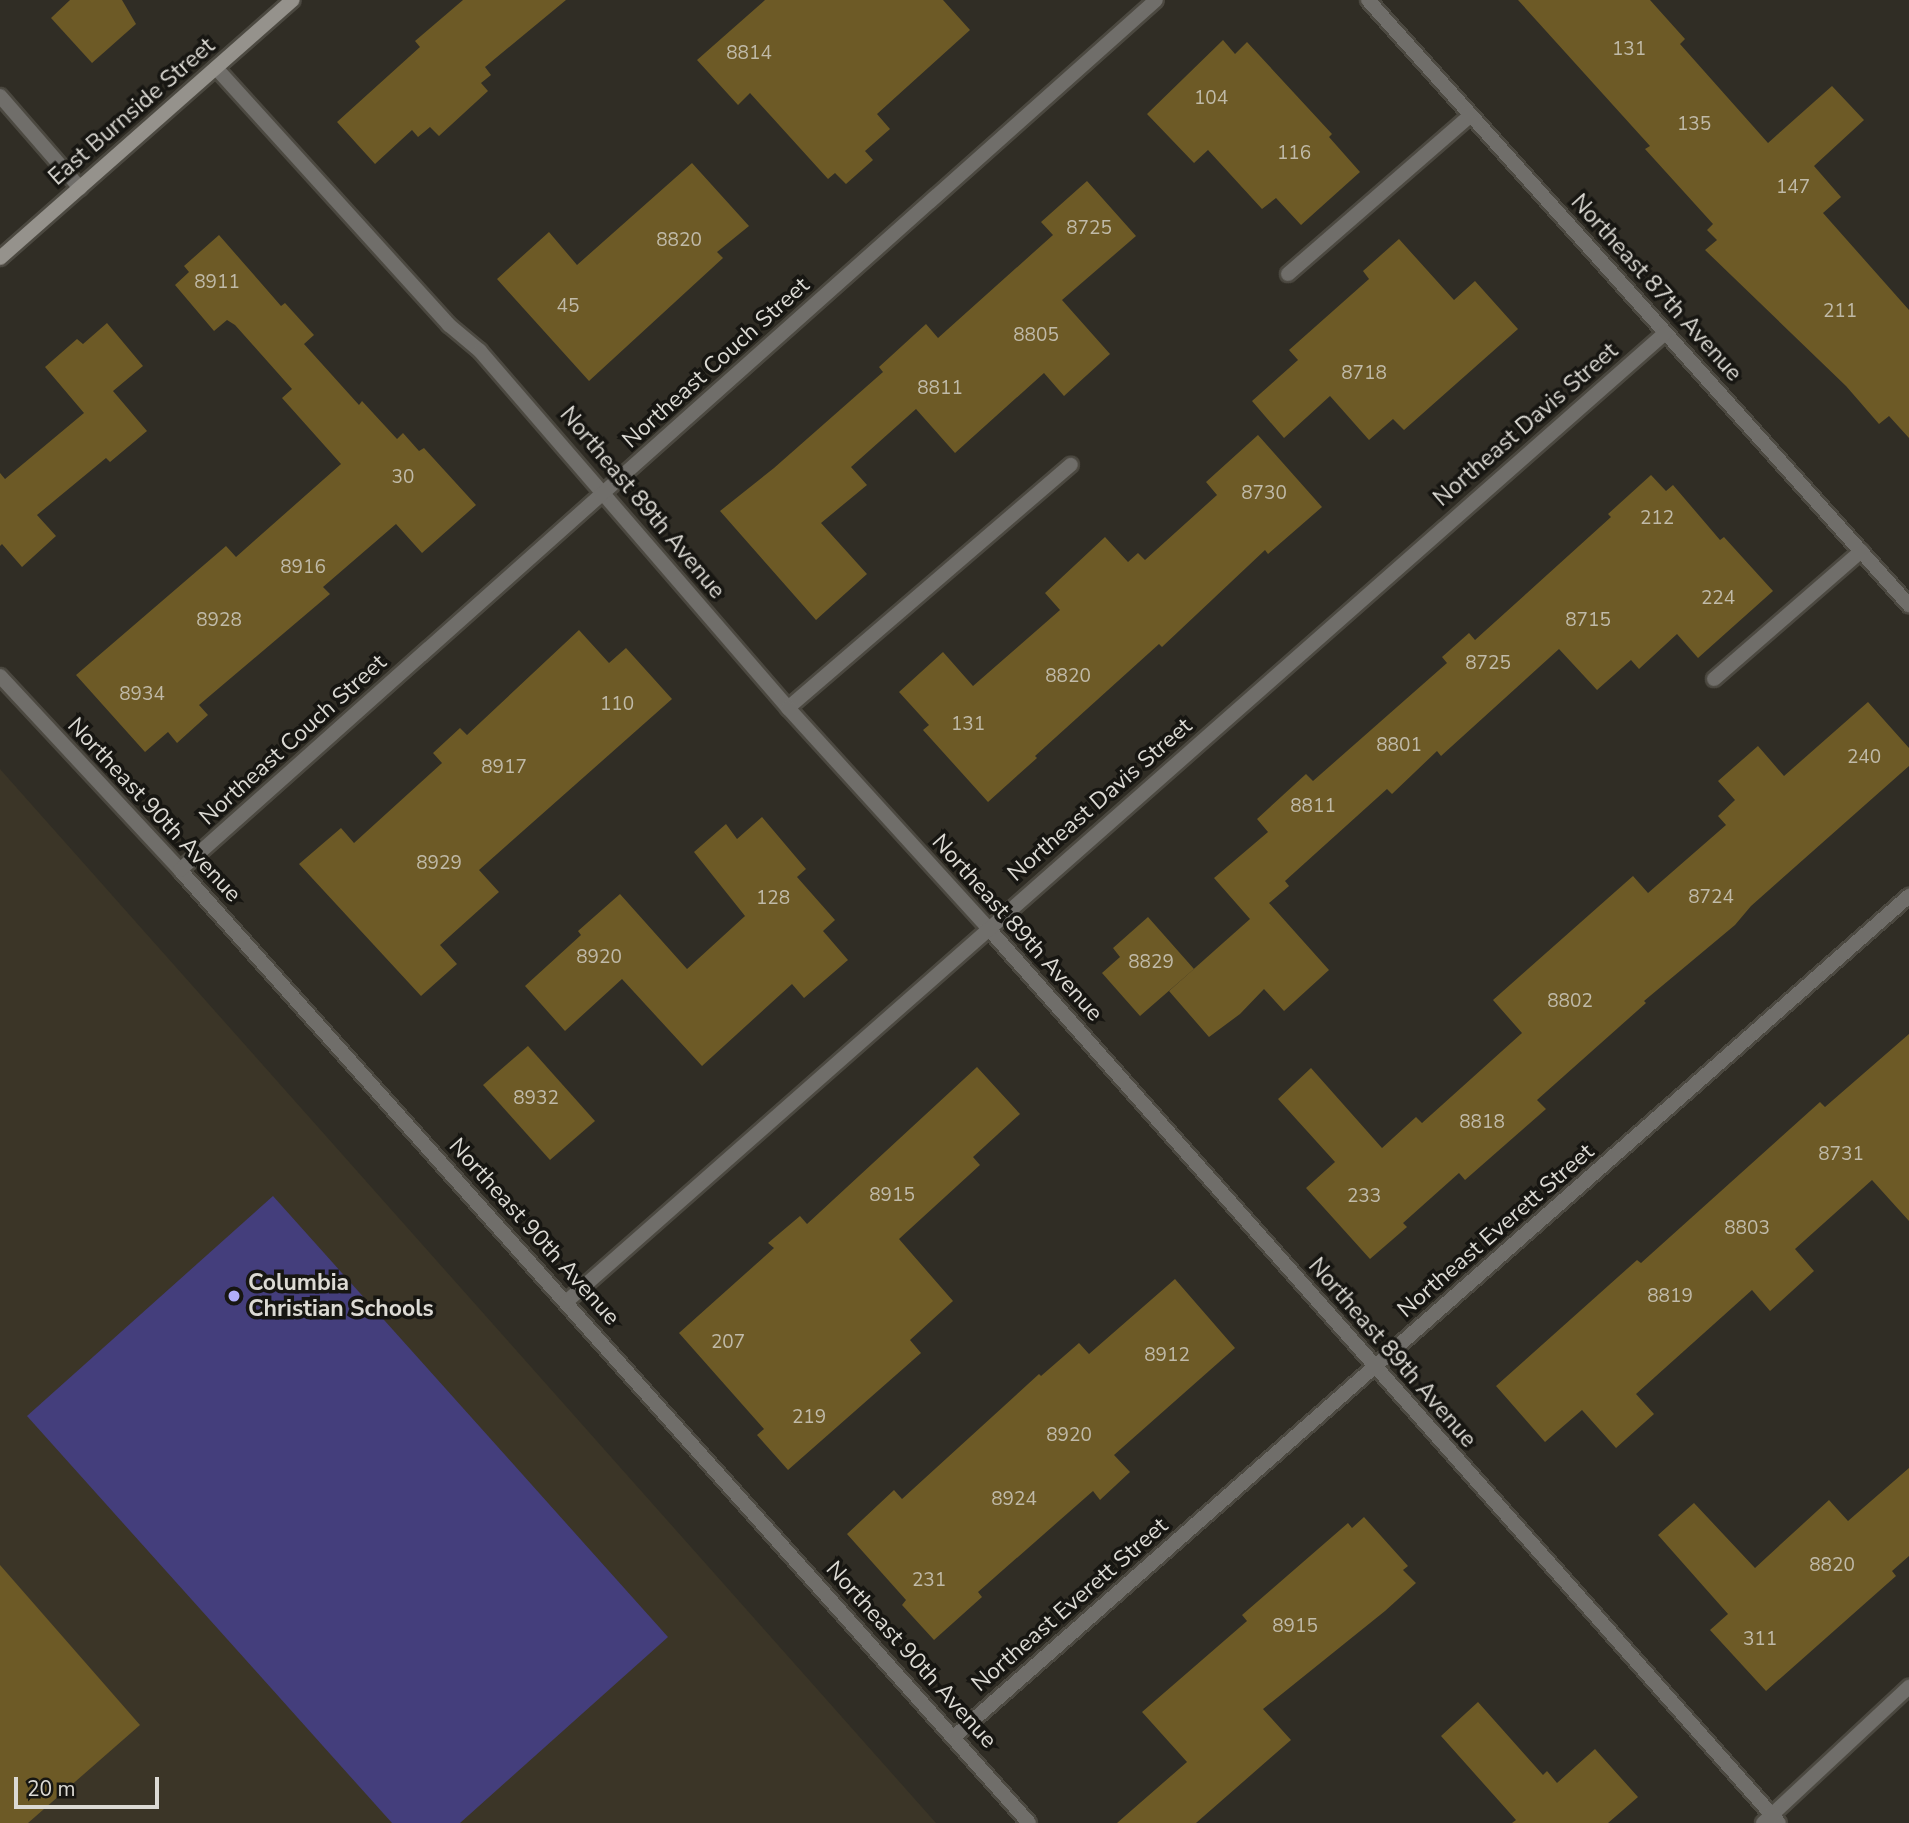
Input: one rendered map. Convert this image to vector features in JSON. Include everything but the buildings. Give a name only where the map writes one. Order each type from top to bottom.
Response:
[{"type":"street","name":"East Burnside Street","points":[[0,258],[293,0]]},
{"type":"street","name":"Northeast Couch Street","points":[[180,870],[1156,0]]},
{"type":"street","name":"Northeast 87th Avenue","points":[[1368,0],[1909,605]]},
{"type":"street","name":"Northeast 89th Avenue","points":[[216,68],[449,326],[480,351],[788,708],[988,928],[1771,1820]]},
{"type":"street","points":[[0,96],[79,188]]},
{"type":"street","points":[[1288,274],[1471,115]]},
{"type":"street","name":"Northeast Davis Street","points":[[566,1302],[1665,332]]},
{"type":"street","points":[[788,708],[1072,465]]},
{"type":"street","points":[[1714,679],[1861,551]]},
{"type":"street","name":"Northeast 90th Avenue","points":[[0,676],[180,870],[1029,1823]]},
{"type":"street","name":"Northeast Everett Street","points":[[954,1737],[1909,897]]},
{"type":"street","points":[[1771,1820],[1909,1687]]},
{"type":"shaded area","name":"Columbia Christian Schools","points":[[0,769],[936,1823],[0,1823]]},
{"type":"shaded area","points":[[273,1196],[668,1637],[460,1823],[392,1823],[27,1416]]},
{"type":"place","name":"Columbia Christian Schools","points":[[234,1296]]}]
